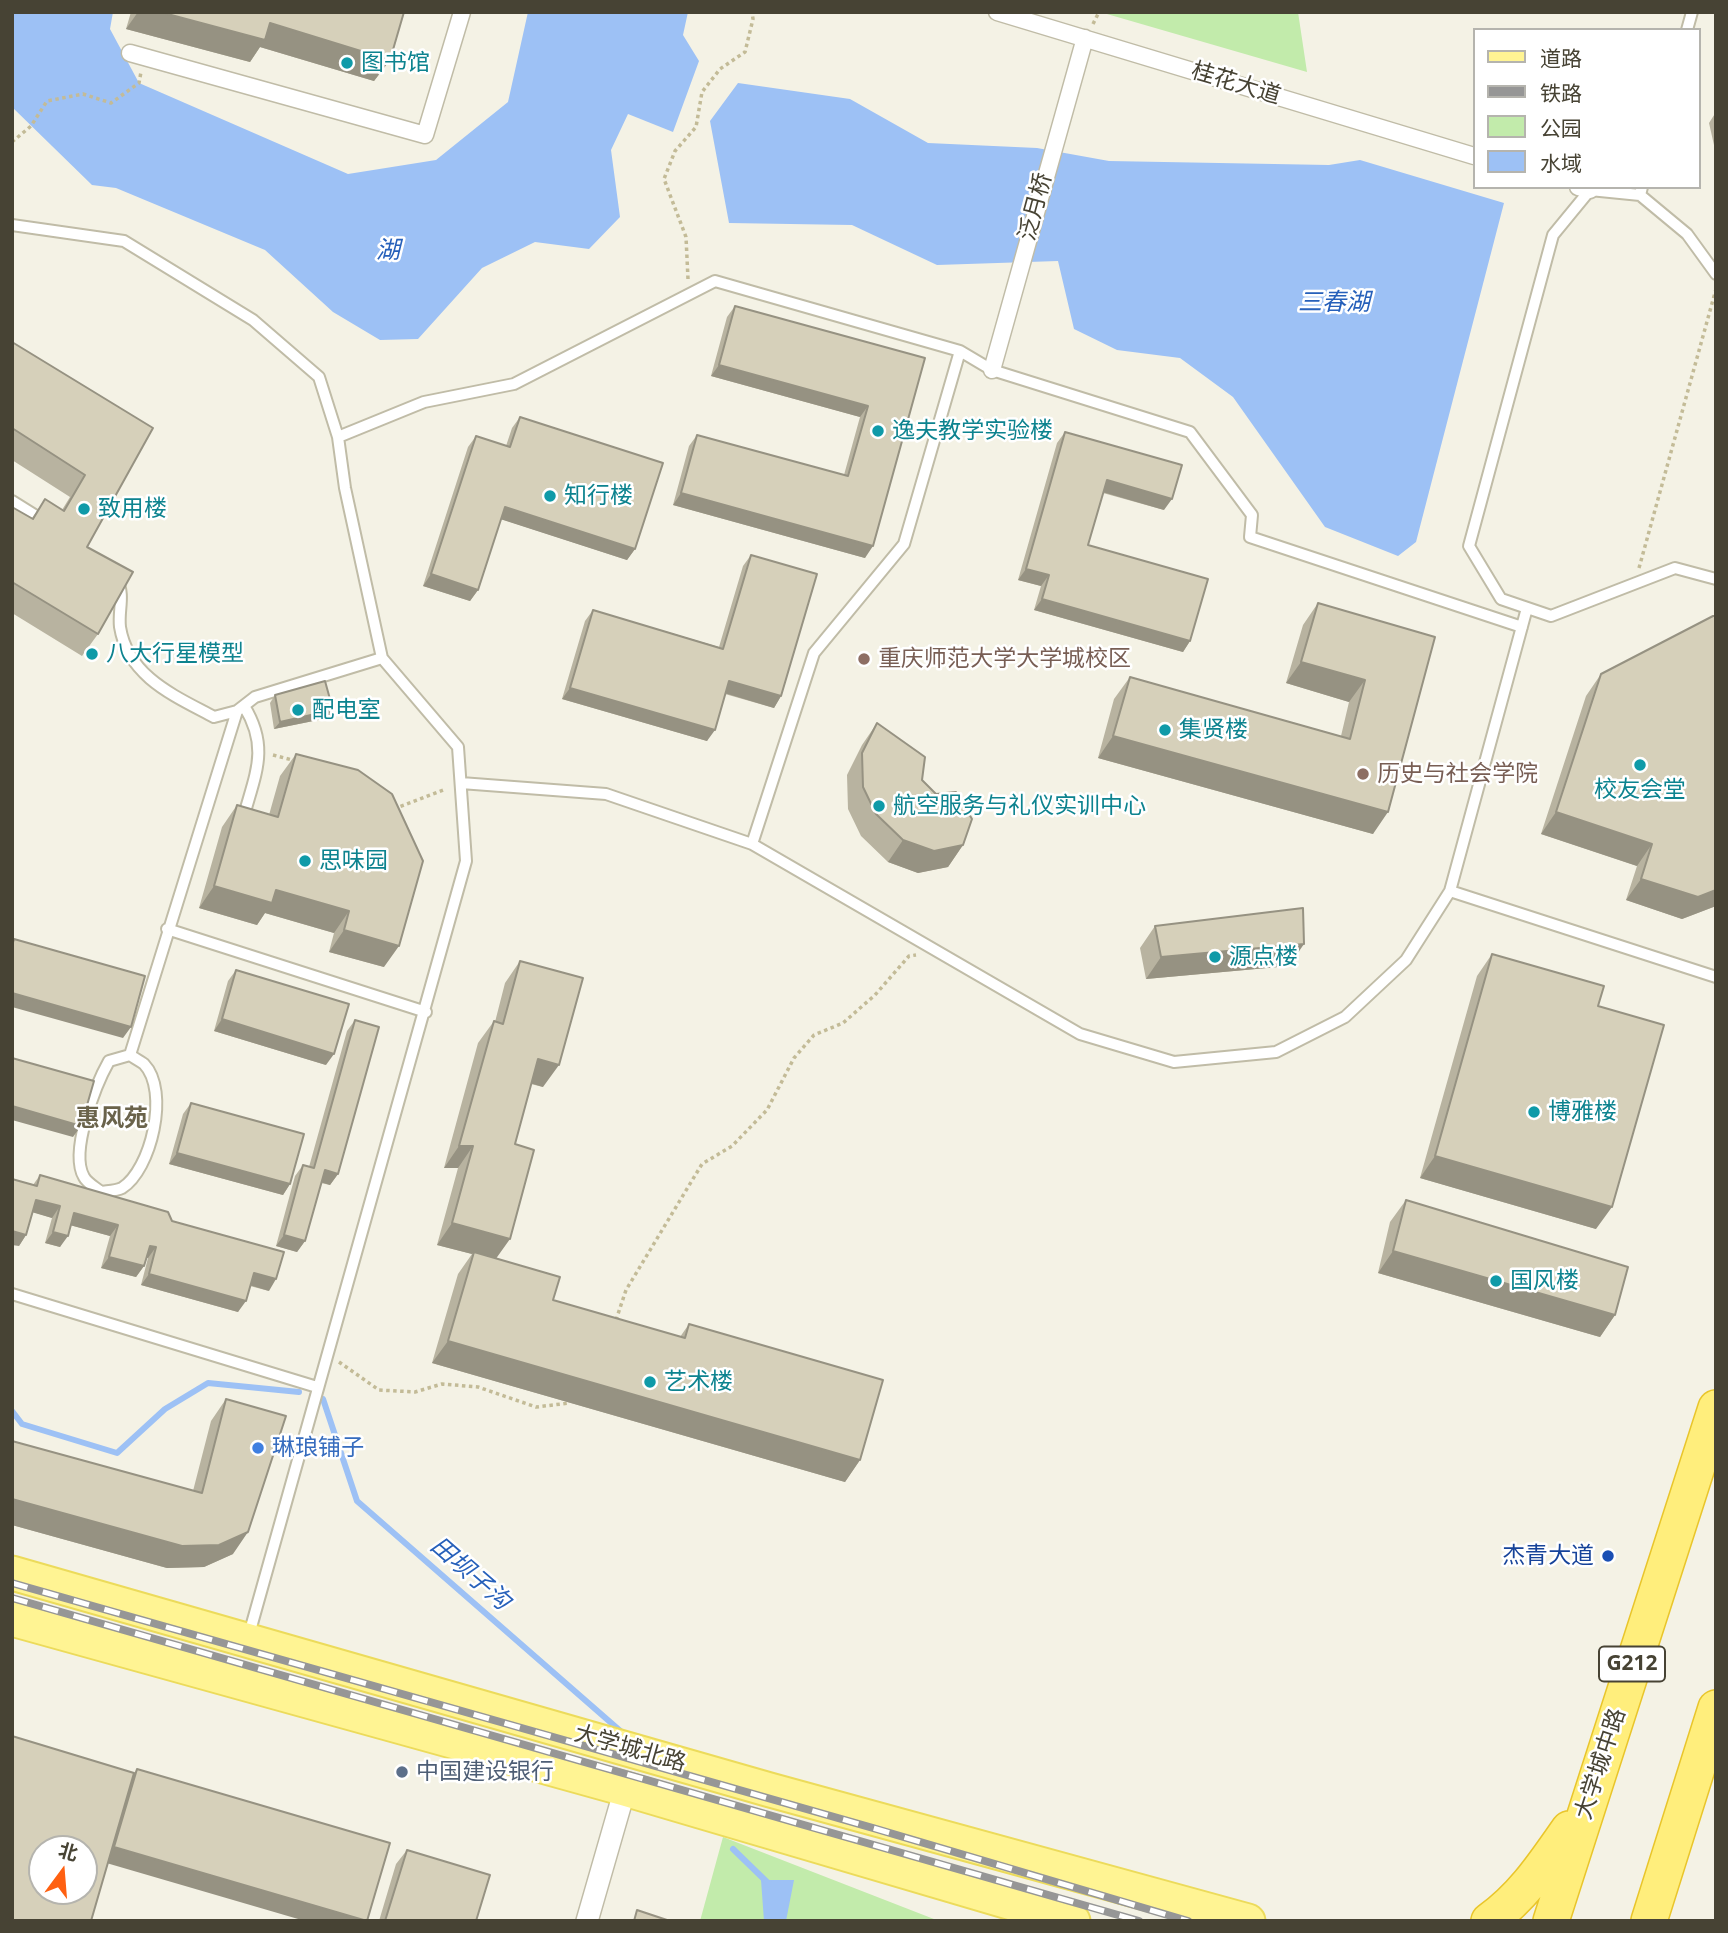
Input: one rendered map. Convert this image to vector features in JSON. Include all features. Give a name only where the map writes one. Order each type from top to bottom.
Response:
[{"type":"highway","name":"大学城中路","points":[[1551,1921],[1716,1408]]},
{"type":"highway","points":[[1648,1921],[1716,1708]]},
{"type":"highway","points":[[1489,1921],[1508,1907],[1535,1877],[1589,1800]]},
{"type":"highway","points":[[1674,1921],[1680,1821]]},
{"type":"main road","name":"大学城北路","points":[[12,1573],[770,1790],[1248,1921]]},
{"type":"main road","name":"大学城北路","points":[[12,1619],[635,1792],[1073,1921]]},
{"type":"main road","points":[[964,1889],[975,1846]]},
{"type":"street","points":[[130,53],[425,135],[462,12]]},
{"type":"street","name":"桂花大道","points":[[998,12],[1472,155]]},
{"type":"street","name":"泛月桥","points":[[992,370],[1057,130],[1085,38]]},
{"type":"street","points":[[587,1921],[635,1792]]},
{"type":"lane","points":[[1716,274],[1687,234],[1641,191],[1584,189],[1553,235],[1469,546],[1501,599],[1551,616],[1675,568],[1716,579]]},
{"type":"lane","points":[[12,225],[124,241],[253,320],[319,377],[338,437],[345,488],[382,659],[458,747],[466,861],[426,1012],[327,1351],[247,1640]]},
{"type":"lane","points":[[338,437],[425,402],[514,384],[715,281],[960,351],[992,370],[1190,432],[1252,515],[1250,537],[1522,627]]},
{"type":"lane","points":[[752,844],[814,653],[904,544],[960,351]]},
{"type":"lane","points":[[12,501],[52,526]]},
{"type":"lane","points":[[109,565],[122,590],[120,627],[131,662],[164,690],[214,717],[240,708],[255,698],[382,659]]},
{"type":"lane","points":[[461,783],[606,794],[752,844],[1080,1034],[1174,1062],[1276,1052],[1345,1017],[1406,960],[1450,891],[1527,608]]},
{"type":"lane","points":[[240,708],[257,727],[261,751],[241,826]]},
{"type":"lane","points":[[130,1055],[167,929],[240,708]]},
{"type":"lane","points":[[1450,891],[1716,976]]},
{"type":"lane","points":[[167,929],[426,1012]]},
{"type":"lane","points":[[130,1055],[145,1065],[153,1083],[157,1105],[151,1138],[138,1173],[120,1189],[100,1192],[84,1179],[78,1162],[94,1087],[109,1061],[130,1055]]},
{"type":"lane","points":[[12,1294],[317,1387]]},
{"type":"path","points":[[689,294],[685,237],[664,179],[675,151],[696,127],[702,92],[720,69],[746,52],[752,12]]},
{"type":"path","points":[[12,142],[31,126],[47,101],[83,94],[111,103],[139,83]]},
{"type":"path","points":[[1635,583],[1716,289]]},
{"type":"path","points":[[261,751],[299,762]]},
{"type":"path","points":[[386,812],[461,783]]},
{"type":"path","points":[[613,1329],[626,1290],[702,1164],[732,1146],[766,1110],[794,1058],[814,1035],[843,1023],[875,995],[909,956],[939,953]]},
{"type":"path","points":[[327,1351],[350,1372],[379,1390],[415,1392],[442,1384],[478,1387],[536,1407],[570,1403]]},
{"type":"green space","points":[[1100,12],[1298,12],[1307,72]]},
{"type":"green space","points":[[723,1837],[939,1921],[700,1921]]},
{"type":"water","name":"湖","points":[[12,12],[113,12],[110,29],[139,83],[348,174],[436,160],[508,102],[528,12],[688,12],[683,35],[699,61],[673,132],[628,114],[611,150],[620,217],[589,249],[535,242],[482,268],[418,339],[380,340],[333,312],[265,250],[116,188],[92,185],[12,107]]},
{"type":"water","name":"三春湖","points":[[738,83],[850,99],[928,143],[1037,148],[1109,161],[1329,165],[1360,160],[1504,203],[1416,542],[1398,556],[1325,527],[1233,397],[1180,358],[1117,350],[1074,329],[1058,261],[937,265],[852,225],[729,223],[710,121]]},
{"type":"water","points":[[761,1880],[794,1880],[786,1921],[764,1921]]},
{"type":"building","name":"图书馆","points":[[160,12],[404,12],[390,60],[270,23],[265,40]]},
{"type":"building","name":"逸夫教学实验楼","points":[[735,306],[925,358],[873,546],[681,493],[697,435],[848,476],[868,406],[719,365]]},
{"type":"building","name":"致用楼","points":[[12,342],[153,428],[87,547],[133,572],[98,634],[12,582],[12,507],[33,519],[45,499],[64,511],[85,475],[12,428]]},
{"type":"building","name":"知行楼","points":[[520,417],[663,463],[635,549],[505,507],[478,590],[431,574],[476,436],[510,447]]},
{"type":"building","points":[[1065,432],[1182,465],[1172,499],[1107,480],[1088,545],[1208,579],[1190,641],[1042,599],[1049,575],[1026,569]]},
{"type":"building","points":[[751,555],[817,574],[781,696],[729,681],[715,730],[570,688],[593,610],[723,649]]},
{"type":"building","name":"集贤楼","points":[[1318,603],[1435,637],[1388,812],[1113,736],[1130,677],[1350,739],[1365,680],[1301,662]]},
{"type":"building","name":"校友会堂","points":[[1716,616],[1716,890],[1698,897],[1641,879],[1652,844],[1556,812],[1601,674]]},
{"type":"building","name":"配电室","points":[[325,681],[333,710],[280,722],[275,695]]},
{"type":"building","points":[[877,723],[925,757],[922,780],[936,794],[956,792],[972,819],[963,845],[934,851],[903,840],[876,814],[863,787],[862,753]]},
{"type":"building","name":"思味园","points":[[296,754],[358,770],[392,794],[423,861],[399,946],[344,930],[349,911],[276,890],[272,903],[214,886],[237,805],[278,817]]},
{"type":"building","points":[[1303,908],[1304,944],[1161,957],[1155,926]]},
{"type":"building","points":[[14,939],[145,976],[131,1027],[12,993]]},
{"type":"building","name":"博雅楼","points":[[1492,954],[1604,986],[1598,1006],[1664,1025],[1612,1207],[1435,1156]]},
{"type":"building","points":[[520,961],[583,978],[559,1065],[538,1059],[515,1144],[534,1150],[510,1239],[452,1223],[473,1146],[459,1146],[494,1021],[503,1024]]},
{"type":"building","points":[[236,970],[349,1004],[334,1054],[222,1019]]},
{"type":"building","points":[[355,1020],[379,1027],[338,1174],[325,1170],[305,1241],[284,1235],[303,1165],[314,1168]]},
{"type":"building","points":[[12,1058],[94,1081],[81,1126],[12,1106]]},
{"type":"building","points":[[191,1103],[304,1134],[290,1184],[177,1153]]},
{"type":"building","points":[[40,1175],[168,1212],[172,1221],[284,1252],[276,1279],[254,1273],[246,1301],[149,1274],[156,1247],[150,1246],[144,1266],[109,1257],[118,1225],[74,1213],[68,1236],[53,1232],[60,1206],[36,1200],[26,1235],[12,1231],[12,1179],[37,1186]]},
{"type":"building","points":[[1406,1200],[1628,1267],[1615,1315],[1393,1251]]},
{"type":"building","name":"艺术楼","points":[[474,1252],[560,1277],[553,1300],[685,1338],[689,1324],[883,1380],[860,1460],[448,1341]]},
{"type":"building","points":[[226,1399],[286,1416],[248,1532],[219,1545],[182,1546],[12,1499],[12,1441],[202,1493]]},
{"type":"building","points":[[12,1736],[134,1773],[98,1897],[98,1835],[28,1835],[28,1905],[96,1905],[91,1921],[12,1921]]},
{"type":"building","points":[[137,1769],[390,1843],[367,1921],[114,1847]]},
{"type":"building","points":[[407,1850],[490,1875],[476,1921],[385,1921]]},
{"type":"building","points":[[637,1910],[670,1921],[634,1921]]},
{"type":"waterway","name":"田坝子沟","points":[[12,1411],[22,1424],[117,1453],[165,1409],[208,1383],[299,1392]]},
{"type":"waterway","name":"田坝子沟","points":[[323,1399],[357,1501],[625,1735]]},
{"type":"waterway","name":"田坝子沟","points":[[733,1849],[769,1884]]},
{"type":"railway","points":[[12,1583],[873,1828],[1188,1921]]},
{"type":"railway","points":[[12,1598],[1139,1921]]},
{"type":"place","name":"图书馆","points":[[347,63]]},
{"type":"place","name":"逸夫教学实验楼","points":[[878,431]]},
{"type":"place","name":"知行楼","points":[[550,496]]},
{"type":"place","name":"致用楼","points":[[84,509]]},
{"type":"place","name":"八大行星模型","points":[[92,654]]},
{"type":"place","name":"重庆师范大学大学城校区","points":[[864,659]]},
{"type":"place","name":"配电室","points":[[298,710]]},
{"type":"place","name":"集贤楼","points":[[1165,730]]},
{"type":"place","name":"校友会堂","points":[[1640,765]]},
{"type":"place","name":"历史与社会学院","points":[[1363,774]]},
{"type":"place","name":"航空服务与礼仪实训中心","points":[[879,806]]},
{"type":"place","name":"思味园","points":[[305,861]]},
{"type":"place","name":"源点楼","points":[[1215,957]]},
{"type":"place","name":"博雅楼","points":[[1534,1112]]},
{"type":"place","name":"国风楼","points":[[1496,1281]]},
{"type":"place","name":"艺术楼","points":[[650,1382]]},
{"type":"place","name":"琳琅铺子","points":[[258,1448]]},
{"type":"place","name":"杰青大道","points":[[1608,1556]]},
{"type":"place","name":"中国建设银行","points":[[402,1772]]},
{"type":"district","name":"惠风苑","points":[[112,1119]]}]
